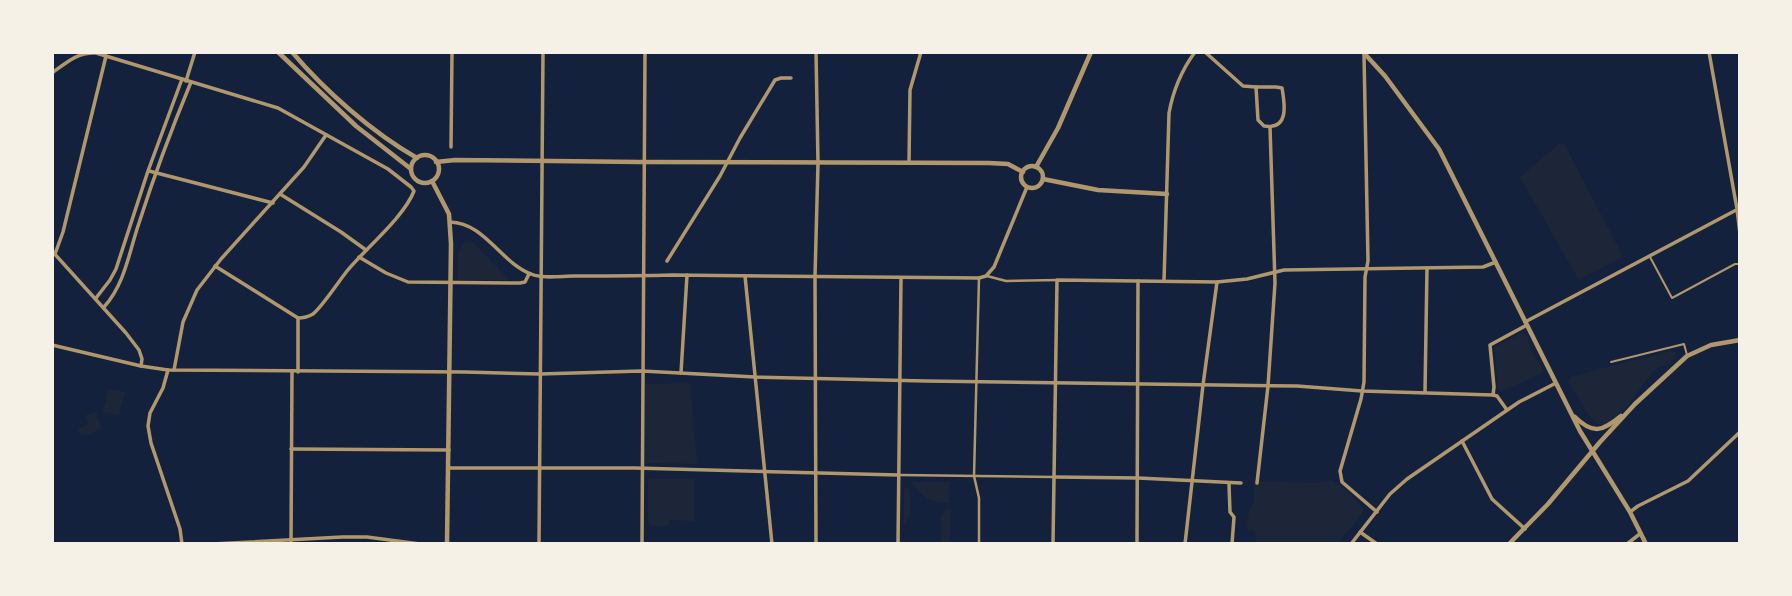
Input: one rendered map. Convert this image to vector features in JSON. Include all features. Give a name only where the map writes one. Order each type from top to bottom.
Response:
[{"type":"street","points":[[104,307],[125,269],[195,52]]},
{"type":"street","points":[[278,52],[356,126],[411,169]]},
{"type":"street","points":[[292,52],[314,76],[390,143],[416,158]]},
{"type":"street","points":[[451,147],[452,52]]},
{"type":"street","points":[[539,544],[543,52]]},
{"type":"street","points":[[642,544],[645,52]]},
{"type":"street","points":[[909,163],[910,90],[921,52]]},
{"type":"street","points":[[1164,281],[1168,126],[1172,98],[1179,79],[1195,52]]},
{"type":"street","points":[[1205,52],[1243,86],[1282,88],[1283,120],[1277,126],[1265,126],[1258,120],[1256,87]]},
{"type":"street","points":[[1709,52],[1738,209],[1740,234]]},
{"type":"street","points":[[52,73],[77,56],[96,53],[278,108],[388,169],[414,191],[314,314],[304,318],[298,318],[215,267]]},
{"type":"street","points":[[815,53],[818,163],[816,544]]},
{"type":"street","points":[[1036,167],[1063,119],[1090,53]]},
{"type":"street","points":[[1364,53],[1385,76],[1439,149],[1571,413],[1646,544]]},
{"type":"street","points":[[1364,53],[1368,261],[1364,382],[1340,477],[1342,482],[1377,512]]},
{"type":"street","points":[[106,56],[63,232],[54,253],[139,350],[141,366]]},
{"type":"street","points":[[667,261],[712,191],[775,80],[791,78]]},
{"type":"street","points":[[96,298],[116,269],[148,171],[186,81]]},
{"type":"street","points":[[1257,483],[1273,318],[1270,127]]},
{"type":"street","points":[[182,544],[180,529],[151,443],[148,426],[150,414],[171,370],[188,308],[197,290],[304,167],[326,135]]},
{"type":"street","points":[[427,155],[436,162],[438,172],[432,181],[419,182],[414,178],[411,169],[416,158],[427,155]]},
{"type":"street","points":[[436,162],[997,163],[1008,164],[1023,172]]},
{"type":"street","points":[[1030,167],[1036,167],[1041,171],[1043,179],[1038,186],[1027,187],[1021,178],[1023,172],[1030,167]]},
{"type":"street","points":[[148,171],[273,202]]},
{"type":"street","points":[[1043,179],[1098,190],[1167,194]]},
{"type":"street","points":[[432,181],[444,203],[450,222],[447,544]]},
{"type":"street","points":[[450,222],[458,222],[475,230],[516,265],[529,274],[540,276],[979,278],[995,267],[1027,187]]},
{"type":"street","points":[[280,194],[366,250]]},
{"type":"street","points":[[1493,395],[1490,345],[1738,209]]},
{"type":"street","points":[[359,257],[408,282],[520,283],[527,280],[529,274]]},
{"type":"street","points":[[985,276],[1006,281],[1217,282],[1247,279],[1274,272],[1483,267],[1496,262]]},
{"type":"street","points":[[1426,392],[1427,268]]},
{"type":"street","points":[[681,373],[687,275]]},
{"type":"street","points":[[745,276],[772,544]]},
{"type":"street","points":[[898,544],[901,278]]},
{"type":"street","points":[[979,278],[974,476],[979,498],[979,544]]},
{"type":"street","points":[[1053,544],[1057,280]]},
{"type":"street","points":[[1137,544],[1138,281]]},
{"type":"street","points":[[1185,544],[1217,282]]},
{"type":"street","points":[[298,318],[299,372]]},
{"type":"street","points":[[1571,413],[1588,428],[1600,429],[1635,404],[1687,356],[1711,345],[1740,340]]},
{"type":"street","points":[[52,345],[141,366],[171,370],[540,374],[642,371],[755,377],[1055,384],[1297,386],[1493,395],[1507,410]]},
{"type":"street","points":[[291,542],[292,372]]},
{"type":"street","points":[[1351,544],[1399,485],[1519,402],[1556,383]]},
{"type":"street","points":[[1509,544],[1635,404]]},
{"type":"street","points":[[1630,512],[1688,481],[1740,432]]},
{"type":"street","points":[[1462,441],[1492,499],[1525,529]]},
{"type":"street","points":[[291,449],[449,450]]},
{"type":"street","points":[[448,468],[1138,478],[1241,483]]},
{"type":"street","points":[[1229,483],[1230,512],[1234,517],[1232,544]]},
{"type":"street","points":[[1360,532],[1377,544]]},
{"type":"street","points":[[1627,544],[1641,533]]},
{"type":"street","points":[[212,544],[367,537],[420,544]]},
{"type":"lane","points":[[1650,256],[1672,298],[1735,264],[1740,264]]},
{"type":"lane","points":[[1611,362],[1684,344],[1687,356]]},
{"type":"shaded area","points":[[1564,143],[1623,257],[1579,280],[1520,177],[1559,144]]},
{"type":"shaded area","points":[[466,242],[474,243],[509,280],[458,280],[458,251]]},
{"type":"shaded area","points":[[1523,332],[1544,372],[1501,392],[1498,389],[1494,347]]},
{"type":"shaded area","points":[[1672,351],[1676,353],[1671,362],[1651,374],[1628,405],[1605,425],[1598,424],[1589,415],[1569,383],[1572,377]]},
{"type":"shaded area","points":[[690,383],[697,464],[645,463],[645,384]]},
{"type":"shaded area","points":[[108,389],[125,392],[119,415],[103,412]]},
{"type":"shaded area","points":[[96,412],[101,430],[81,436],[78,428],[89,425],[86,415]]},
{"type":"shaded area","points":[[650,479],[694,479],[694,521],[670,520],[668,526],[651,526],[648,522]]},
{"type":"shaded area","points":[[1332,480],[1363,507],[1363,513],[1338,543],[1256,543],[1255,531],[1247,529],[1249,510],[1254,502],[1254,481],[1315,483]]},
{"type":"shaded area","points":[[911,482],[950,482],[949,503],[927,498]]},
{"type":"shaded area","points":[[904,487],[909,489],[910,513],[904,525]]},
{"type":"shaded area","points":[[951,509],[950,543],[941,543],[941,516],[944,510]]}]
